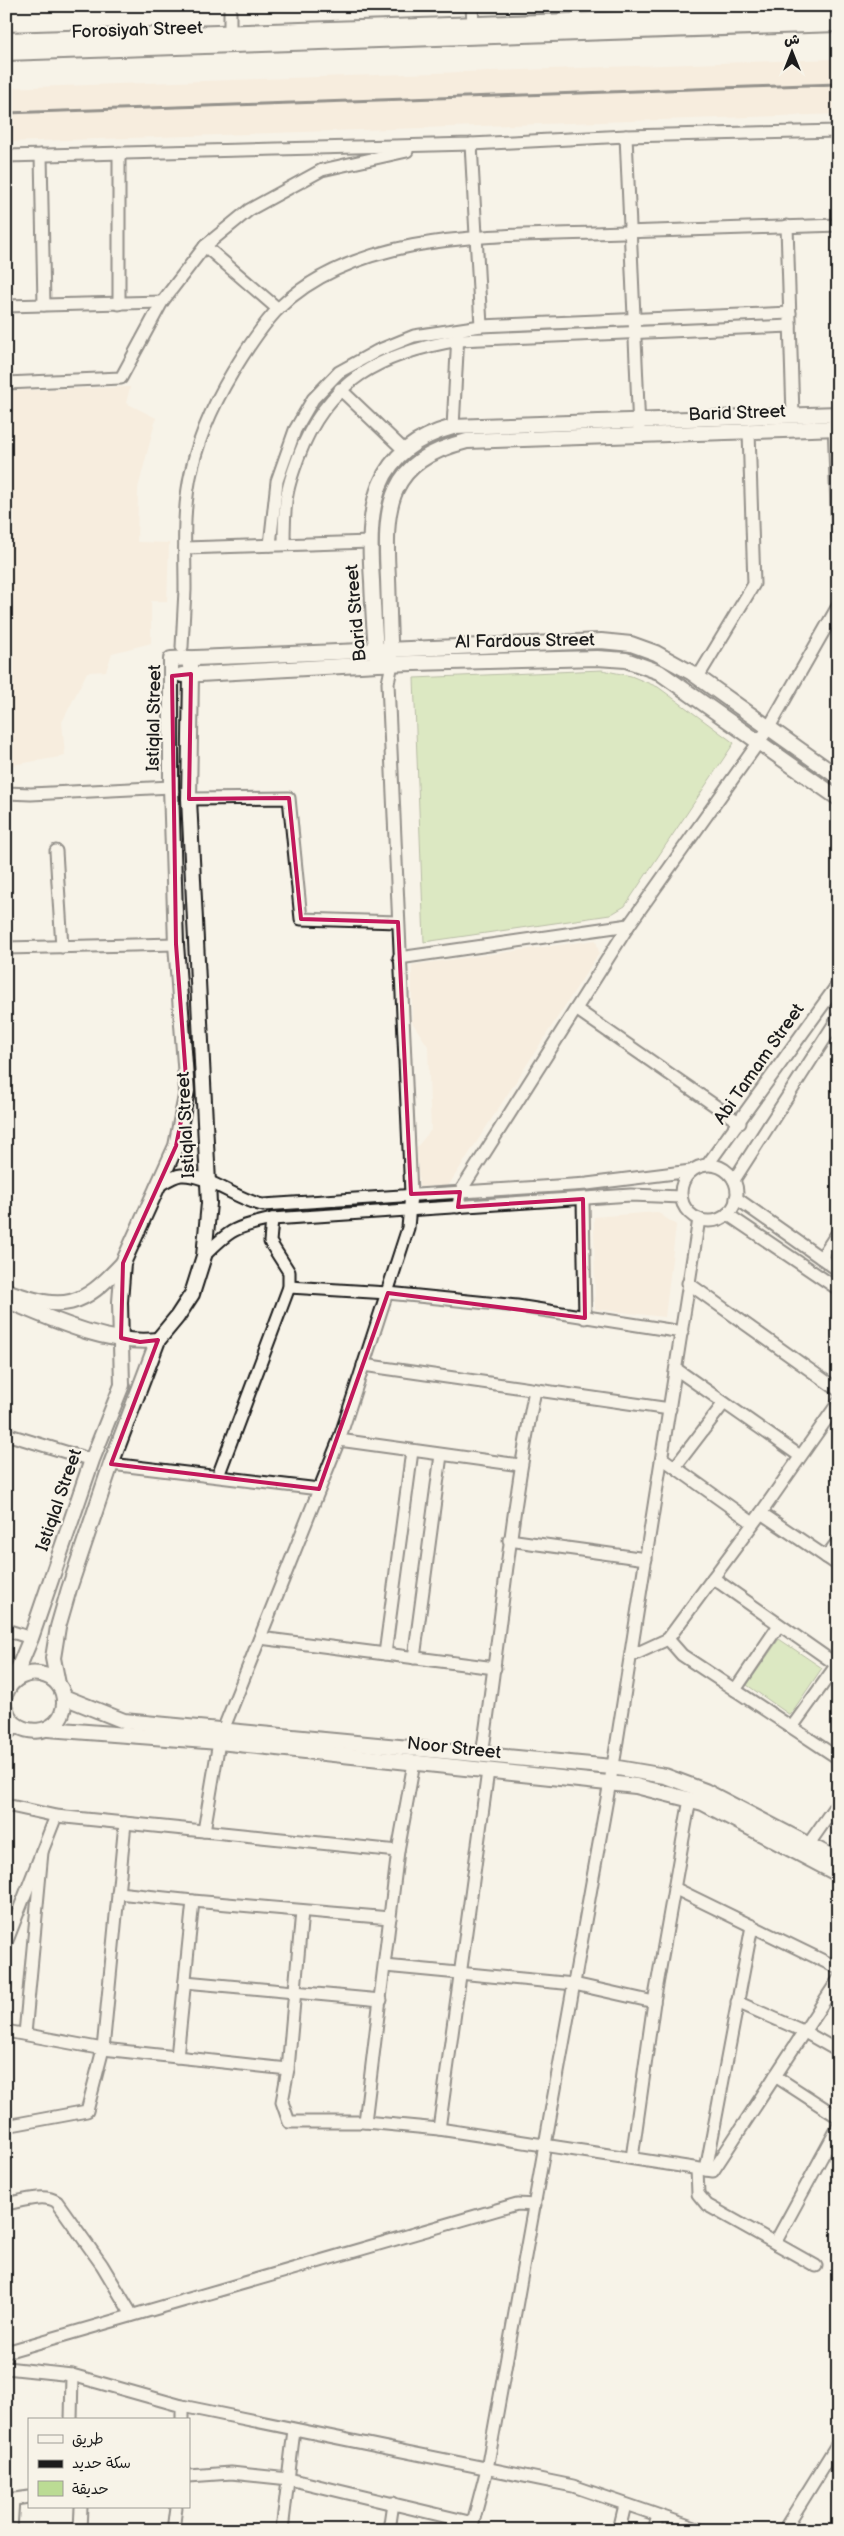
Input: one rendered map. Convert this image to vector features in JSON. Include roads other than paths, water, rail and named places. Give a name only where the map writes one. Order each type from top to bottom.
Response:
[{"type":"main road","name":"Forosiyah Street","points":[[6,40],[473,25],[812,10],[838,12]]},
{"type":"main road","name":"Forosiyah Street","points":[[6,54],[838,24]]},
{"type":"main road","name":"Barid Street","points":[[377,657],[370,542],[370,528],[375,496],[388,469],[404,450],[426,436],[638,421],[835,414]]},
{"type":"main road","name":"Barid Street","points":[[391,657],[386,544],[387,519],[394,494],[403,479],[428,455],[443,447],[462,432],[639,436],[837,428]]},
{"type":"main road","name":"Al Fardous Street","points":[[391,657],[601,641],[631,644],[656,653],[698,677],[838,777]]},
{"type":"main road","name":"Al Fardous Street","points":[[171,659],[185,652],[377,657],[597,658],[626,660],[659,672],[838,798]]},
{"type":"main road","name":"Istiqlal Street","points":[[61,1690],[53,1658],[58,1627],[111,1464],[158,1340],[177,1318],[192,1294],[204,1256],[209,1203],[189,800],[191,674],[185,652]]},
{"type":"main road","name":"Al Fardous Street","points":[[172,676],[377,657]]},
{"type":"main road","name":"Istiqlal Street","points":[[10,1687],[31,1638],[92,1460],[122,1385],[120,1302],[123,1263],[176,1146],[187,1091],[176,944],[171,787],[171,659]]},
{"type":"main road","points":[[6,1291],[43,1302],[72,1303],[100,1288],[123,1263]]},
{"type":"main road","points":[[6,1300],[66,1326],[140,1342],[158,1340]]},
{"type":"main road","name":"Noor Street","points":[[10,1687],[21,1676],[41,1673],[61,1690],[124,1722],[414,1763],[636,1786],[703,1802],[838,1874]]},
{"type":"main road","points":[[48,1729],[61,1715],[61,1690]]},
{"type":"main road","points":[[6,1710],[10,1729]]},
{"type":"main road","name":"Noor Street","points":[[10,1729],[32,1732],[48,1729],[221,1736],[482,1755],[612,1767],[665,1776],[705,1791],[838,1860]]},
{"type":"street","points":[[230,6],[230,34]]},
{"type":"street","points":[[472,6],[473,25]]},
{"type":"street","points":[[6,156],[471,144],[626,136],[838,131]]},
{"type":"street","points":[[626,136],[639,436]]},
{"type":"street","points":[[471,144],[481,326]]},
{"type":"street","points":[[6,383],[121,378],[162,302],[205,246],[249,210],[322,170],[435,145]]},
{"type":"street","points":[[119,153],[119,304]]},
{"type":"street","points":[[41,155],[44,305]]},
{"type":"street","points":[[185,652],[185,502],[192,467],[202,434],[216,401],[254,338],[278,309],[305,287],[338,269],[374,256],[410,246],[477,236],[838,225]]},
{"type":"street","points":[[787,226],[793,416]]},
{"type":"street","points":[[205,246],[278,309]]},
{"type":"street","points":[[6,306],[162,302]]},
{"type":"street","points":[[284,544],[286,501],[298,458],[317,418],[340,389],[375,366],[409,351],[481,326],[790,313]]},
{"type":"street","points":[[270,545],[277,481],[295,430],[313,399],[339,372],[377,351],[414,336],[635,332],[790,326]]},
{"type":"street","points":[[458,334],[462,432]]},
{"type":"street","points":[[340,389],[404,450]]},
{"type":"street","points":[[835,414],[837,428],[838,540]]},
{"type":"street","points":[[698,677],[754,584],[749,432]]},
{"type":"street","points":[[185,548],[370,542]]},
{"type":"street","points":[[458,1207],[460,1192],[628,925],[768,728],[838,606]]},
{"type":"street","name":"Barid Street","points":[[377,657],[388,683]]},
{"type":"street","name":"Barid Street","points":[[388,683],[391,657]]},
{"type":"street","points":[[204,1831],[221,1736],[339,1440],[408,1228],[411,1209],[388,683]]},
{"type":"street","points":[[6,793],[31,794],[171,787]]},
{"type":"street","points":[[189,800],[289,798],[301,919],[398,922]]},
{"type":"street","points":[[56,851],[62,947]]},
{"type":"street","points":[[399,958],[628,925]]},
{"type":"street","points":[[6,948],[176,944]]},
{"type":"street","name":"Abi Tamam Street","points":[[708,1164],[740,1123],[838,984]]},
{"type":"street","points":[[576,1009],[740,1123]]},
{"type":"street","points":[[734,1180],[838,1018]]},
{"type":"street","points":[[156,1188],[179,1176],[193,1175],[250,1202],[263,1205],[587,1184],[691,1171],[708,1164],[720,1167],[728,1172],[734,1180],[736,1198],[727,1214],[718,1219],[699,1219],[690,1214],[681,1197],[681,1186],[691,1171]]},
{"type":"street","points":[[204,1256],[219,1240],[238,1227],[272,1219],[631,1195],[681,1197]]},
{"type":"street","points":[[736,1198],[838,1270]]},
{"type":"street","points":[[583,1199],[585,1318]]},
{"type":"street","points":[[727,1214],[838,1289]]},
{"type":"street","points":[[218,1476],[289,1287],[289,1272],[270,1242],[272,1219]]},
{"type":"street","points":[[190,2476],[230,2473],[289,2479],[393,2503],[472,2526],[487,2469],[612,1767],[699,1219]]},
{"type":"street","points":[[821,1258],[838,1232]]},
{"type":"street","points":[[688,1284],[838,1390]]},
{"type":"street","points":[[289,1287],[388,1293],[517,1306],[682,1332]]},
{"type":"street","points":[[363,1365],[670,1409]]},
{"type":"street","points":[[676,1369],[800,1456]]},
{"type":"street","points":[[482,1755],[495,1668],[509,1540],[534,1390]]},
{"type":"street","points":[[676,1467],[724,1403]]},
{"type":"street","points":[[631,1656],[668,1639],[761,1513],[838,1403]]},
{"type":"street","points":[[6,1434],[92,1460]]},
{"type":"street","points":[[339,1440],[520,1466]]},
{"type":"street","points":[[385,1654],[412,1451]]},
{"type":"street","points":[[414,1658],[441,1455]]},
{"type":"street","points":[[662,1458],[753,1523]]},
{"type":"street","points":[[111,1464],[319,1489]]},
{"type":"street","points":[[761,1513],[838,1565]]},
{"type":"street","points":[[509,1540],[646,1559]]},
{"type":"street","points":[[826,1557],[838,1541]]},
{"type":"street","points":[[713,1578],[837,1664],[792,1727]]},
{"type":"street","points":[[735,1690],[779,1625]]},
{"type":"street","points":[[6,1630],[31,1638]]},
{"type":"street","points":[[260,1638],[495,1668]]},
{"type":"street","points":[[668,1639],[682,1655],[838,1758]]},
{"type":"street","points":[[365,2122],[398,1851],[414,1763]]},
{"type":"street","points":[[439,2129],[488,1770]]},
{"type":"street","points":[[632,2158],[654,2002],[690,1799]]},
{"type":"street","points":[[808,1844],[838,1802]]},
{"type":"street","points":[[6,1805],[56,1816],[398,1851]]},
{"type":"street","points":[[6,1943],[56,1816]]},
{"type":"street","points":[[6,2126],[87,2111],[103,2049],[125,1823]]},
{"type":"street","points":[[25,2034],[42,1852]]},
{"type":"street","points":[[674,1888],[838,1968]]},
{"type":"street","points":[[118,1893],[390,1918]]},
{"type":"street","points":[[177,2057],[193,1901]]},
{"type":"street","points":[[302,1910],[288,2069],[282,2102],[289,2122],[365,2122],[439,2129],[713,2171],[838,1980]]},
{"type":"street","points":[[752,1926],[701,2169],[698,2194],[707,2205],[816,2266]]},
{"type":"street","points":[[385,1966],[574,1984],[654,2002]]},
{"type":"street","points":[[185,1982],[295,1990],[381,2000]]},
{"type":"street","points":[[737,2002],[803,2031],[838,2051]]},
{"type":"street","points":[[6,2031],[103,2049],[288,2069]]},
{"type":"street","points":[[775,2076],[838,2118]]},
{"type":"street","points":[[775,2243],[838,2127]]},
{"type":"street","points":[[6,2204],[40,2198],[51,2198],[57,2202],[102,2265],[132,2315]]},
{"type":"street","points":[[6,2352],[517,2204],[535,2205]]},
{"type":"street","points":[[6,2368],[72,2375],[182,2406],[573,2486],[701,2530]]},
{"type":"street","points":[[72,2375],[72,2418]]},
{"type":"street","points":[[182,2406],[182,2418]]},
{"type":"street","points":[[282,2530],[294,2430]]},
{"type":"street","points":[[784,2530],[838,2443]]},
{"type":"street","points":[[11,2530],[10,2500],[28,2497]]},
{"type":"street","points":[[389,2530],[393,2503]]},
{"type":"street","points":[[619,2530],[625,2505]]},
{"type":"street","points":[[80,2530],[81,2508]]},
{"type":"street","points":[[173,2530],[176,2508]]},
{"type":"street","points":[[654,2530],[658,2516]]},
{"type":"railway","points":[[6,113],[838,84]]}]
